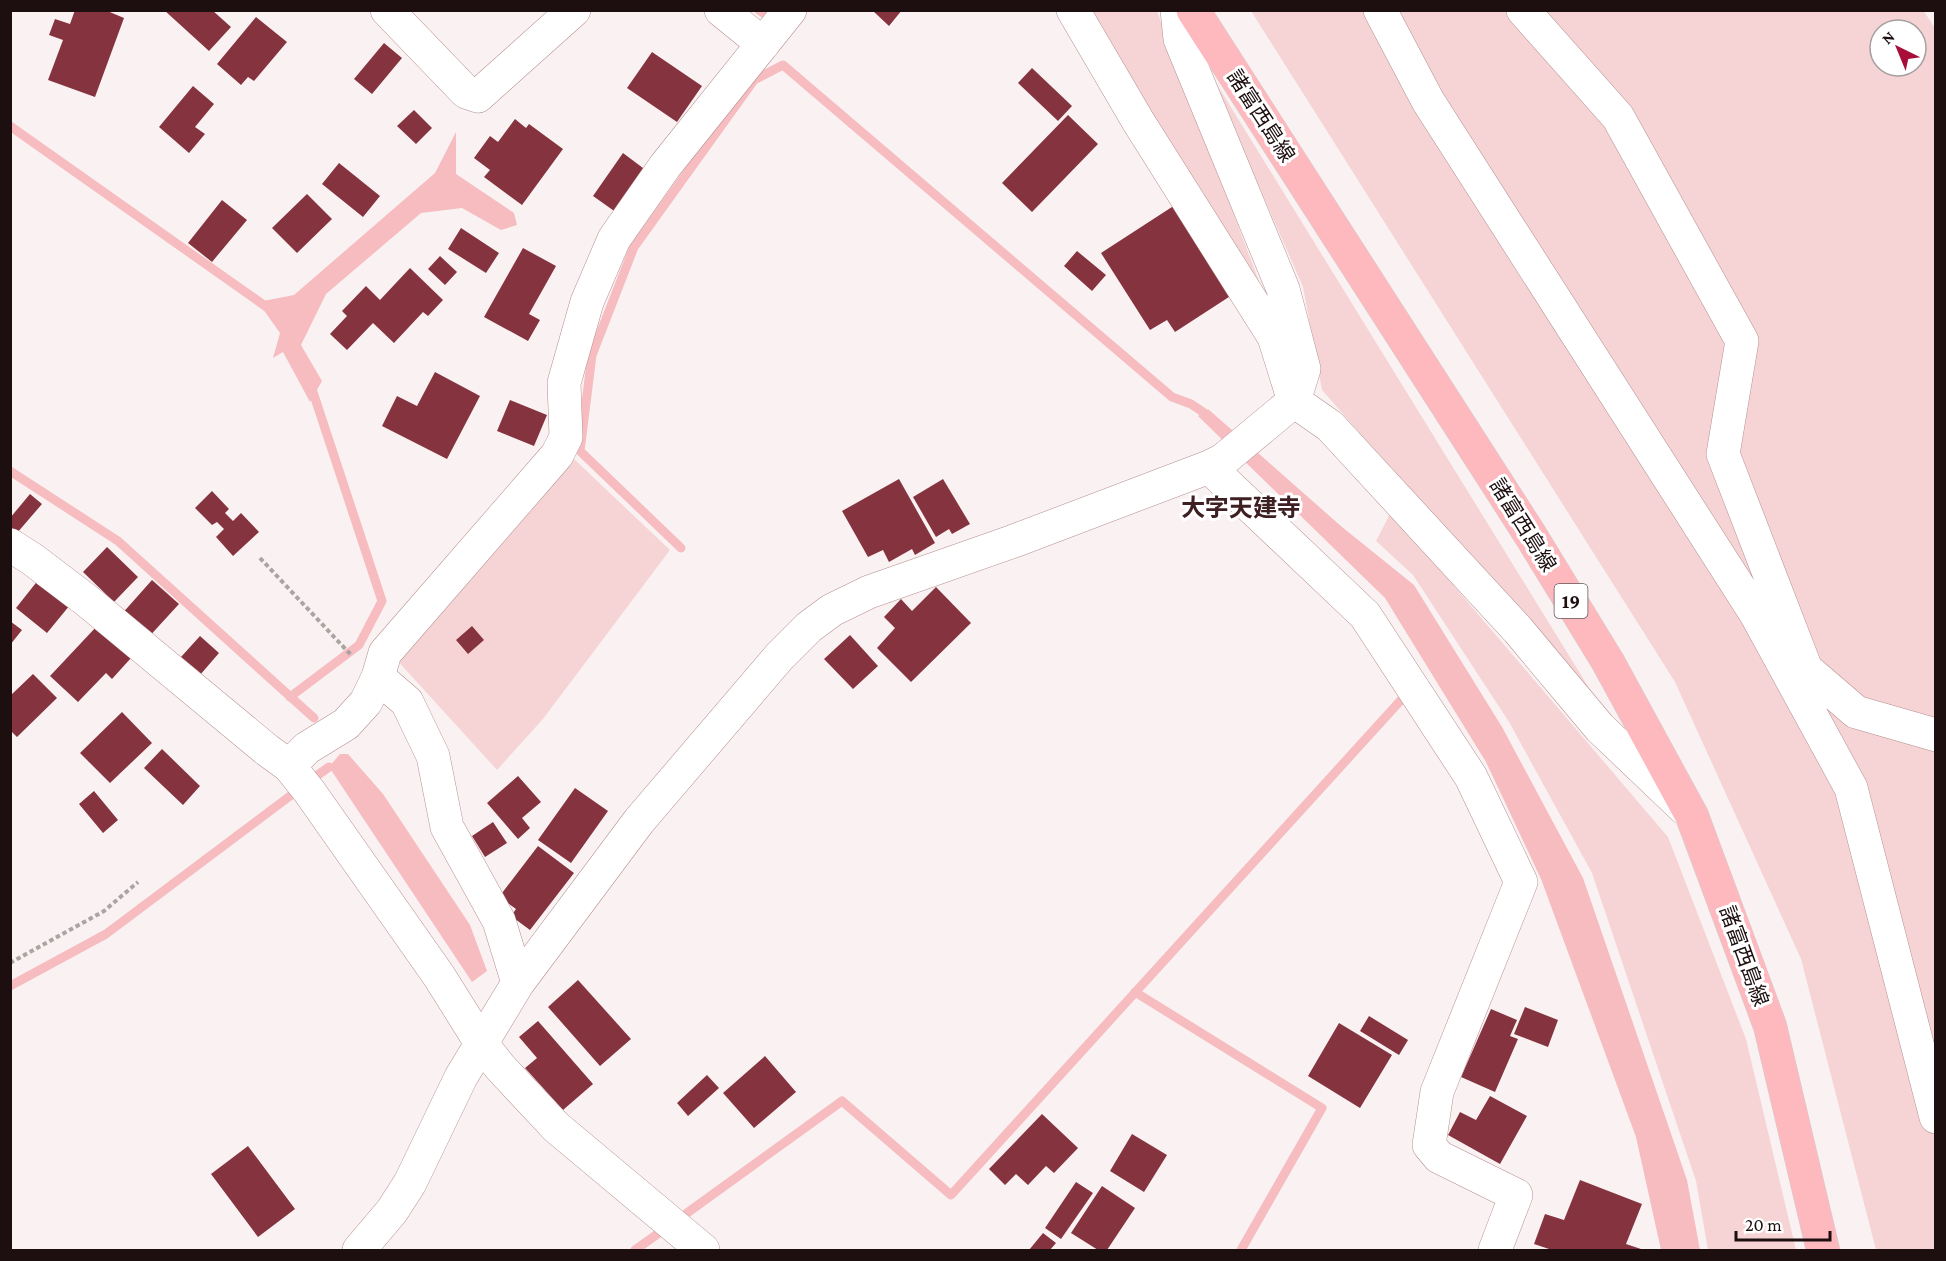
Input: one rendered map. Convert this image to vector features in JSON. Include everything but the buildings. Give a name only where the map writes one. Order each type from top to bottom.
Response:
[{"type":"main road","name":"諸富西島線","points":[[1193,10],[1537,546],[1608,662],[1692,816],[1770,1026],[1823,1251]]},
{"type":"street","points":[[387,10],[466,92],[478,96],[574,10]]},
{"type":"street","points":[[721,10],[763,44]]},
{"type":"street","points":[[289,766],[307,748],[346,724],[366,702],[378,677],[385,653],[557,455],[566,437],[564,383],[587,302],[614,239],[665,166],[790,10]]},
{"type":"street","points":[[1073,10],[1138,122],[1274,337],[1294,401],[1330,426],[1518,630],[1600,728],[1692,816]]},
{"type":"street","points":[[359,1251],[392,1211],[410,1183],[461,1077],[518,983],[639,821],[779,657],[808,627],[832,610],[869,592],[1014,541],[1216,464],[1294,401],[1304,369],[1283,290],[1180,39],[1177,10]]},
{"type":"street","points":[[1380,10],[1428,100],[1756,614],[1851,788],[1935,1117]]},
{"type":"street","points":[[1523,10],[1618,117],[1742,341],[1723,454],[1806,669],[1856,712],[1935,735]]},
{"type":"street","points":[[1216,464],[1365,615],[1471,777],[1521,882],[1437,1092],[1429,1145],[1439,1157],[1516,1195],[1495,1251]]},
{"type":"street","points":[[10,545],[86,600],[289,766],[309,791],[500,1067],[556,1126],[703,1251]]},
{"type":"street","points":[[378,677],[407,702],[433,756],[447,827],[499,921],[518,983]]},
{"type":"path","points":[[260,558],[341,645]]},
{"type":"path","points":[[10,963],[104,911],[138,882]]},
{"type":"shaded area","points":[[1923,10],[1935,28],[1935,1250],[1876,1250],[1801,959],[1675,682],[1251,11]]},
{"type":"shaded area","points":[[1091,11],[1157,11],[1274,321]]},
{"type":"shaded area","points":[[1208,70],[1602,709],[1322,390],[1303,287]]},
{"type":"shaded area","points":[[456,132],[456,174],[514,213],[517,225],[501,230],[462,208],[421,213],[326,294],[301,345],[322,381],[310,402],[283,352],[273,358],[280,333],[258,302],[294,295],[435,173]]},
{"type":"shaded area","points":[[1208,409],[1342,527],[1414,585],[1502,727],[1583,878],[1687,1180],[1700,1250],[1661,1250],[1636,1137],[1541,879],[1486,762],[1385,598],[1198,416]]},
{"type":"shaded area","points":[[574,459],[670,550],[543,719],[497,770],[395,658]]},
{"type":"shaded area","points":[[1391,512],[1668,837],[1746,1039],[1796,1250],[1708,1250],[1696,1181],[1592,873],[1509,722],[1413,575],[1376,541]]},
{"type":"shaded area","points":[[340,754],[348,754],[383,794],[470,925],[487,971],[472,982],[329,767]]},
{"type":"waterway","points":[[759,10],[766,15]]},
{"type":"waterway","points":[[681,548],[580,451],[592,355],[634,247],[754,80],[783,65],[1172,397],[1191,404],[1203,412]]},
{"type":"waterway","points":[[10,126],[268,308]]},
{"type":"waterway","points":[[290,697],[359,645],[382,601],[311,386]]},
{"type":"waterway","points":[[10,471],[118,541],[314,718]]},
{"type":"waterway","points":[[687,1213],[842,1101],[951,1195],[1401,700]]},
{"type":"waterway","points":[[315,777],[329,767]]},
{"type":"waterway","points":[[10,986],[106,934],[294,793]]},
{"type":"waterway","points":[[1135,992],[1322,1108],[1241,1250]]},
{"type":"waterway","points":[[635,1250],[659,1233]]},
{"type":"district","name":"大字天建寺","points":[[1241,507]]}]
